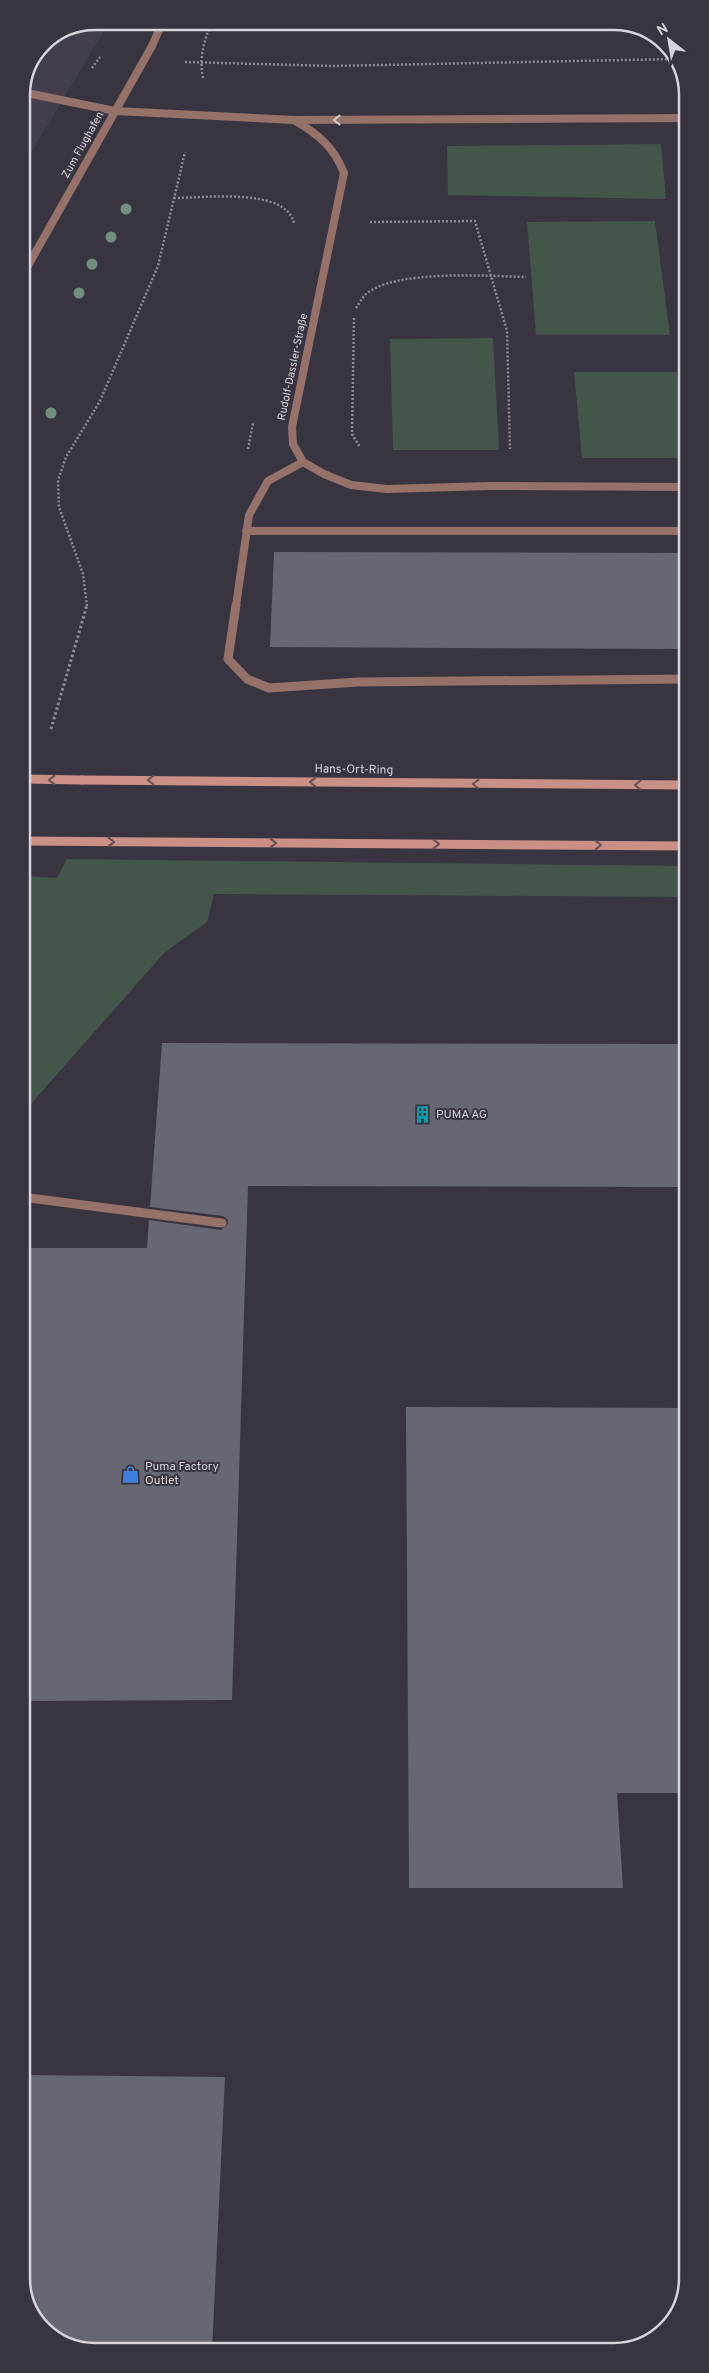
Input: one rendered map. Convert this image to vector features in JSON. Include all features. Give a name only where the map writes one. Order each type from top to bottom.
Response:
[{"type":"main road","name":"Hans-Ort-Ring","points":[[30,779],[679,785]]},
{"type":"main road","points":[[30,841],[679,846]]},
{"type":"street","name":"Zum Flughafen","points":[[30,262],[152,46],[159,30]]},
{"type":"street","points":[[30,94],[114,111],[294,120],[679,118]]},
{"type":"street","name":"Rudolf-Dassler-Straße","points":[[294,120],[322,138],[338,154],[344,173],[292,427],[292,444],[303,462]]},
{"type":"street","points":[[679,487],[490,486],[387,489],[351,484],[324,474],[303,462],[268,481],[249,515],[228,659],[247,678],[269,688],[358,682],[679,679]]},
{"type":"street","points":[[246,531],[679,531]]},
{"type":"street","points":[[30,1198],[222,1223]]},
{"type":"path","points":[[51,728],[87,609],[82,574],[59,507],[58,480],[66,458],[100,402],[158,266],[204,74],[200,63],[201,51],[209,30]]},
{"type":"path","points":[[200,63],[332,66],[644,60]]},
{"type":"path","points":[[174,198],[260,200],[277,203],[290,212],[294,221],[292,231]]},
{"type":"path","points":[[294,221],[475,221],[507,331],[510,457]]},
{"type":"path","points":[[361,448],[352,434],[354,310],[366,294],[389,283],[422,278],[526,277]]},
{"type":"path","points":[[255,414],[247,452],[261,476],[268,481]]},
{"type":"shaded area","points":[[105,30],[30,154],[31,82],[41,59],[49,49],[70,35],[82,31]]},
{"type":"green space","points":[[661,144],[666,199],[448,195],[447,146]]},
{"type":"green space","points":[[655,221],[670,335],[536,335],[527,222]]},
{"type":"green space","points":[[493,338],[499,450],[393,450],[390,339]]},
{"type":"green space","points":[[574,372],[677,372],[679,389],[679,458],[582,458]]},
{"type":"green space","points":[[67,859],[679,866],[679,897],[214,894],[207,922],[165,952],[30,1105],[30,876],[57,878]]},
{"type":"building","points":[[274,552],[679,553],[679,649],[270,647]]},
{"type":"building","points":[[162,1043],[679,1044],[679,1187],[248,1186],[232,1700],[30,1701],[30,1248],[147,1248],[149,1220],[221,1230],[228,1224],[228,1220],[223,1216],[150,1207]]},
{"type":"building","points":[[406,1407],[679,1408],[679,1793],[617,1793],[623,1888],[409,1888]]},
{"type":"building","points":[[30,2075],[225,2077],[212,2343],[91,2343],[70,2338],[59,2332],[43,2318],[31,2291]]},
{"type":"place","name":"PUMA AG","points":[[422,1115]]},
{"type":"place","name":"Puma Factory Outlet","points":[[131,1474]]}]
